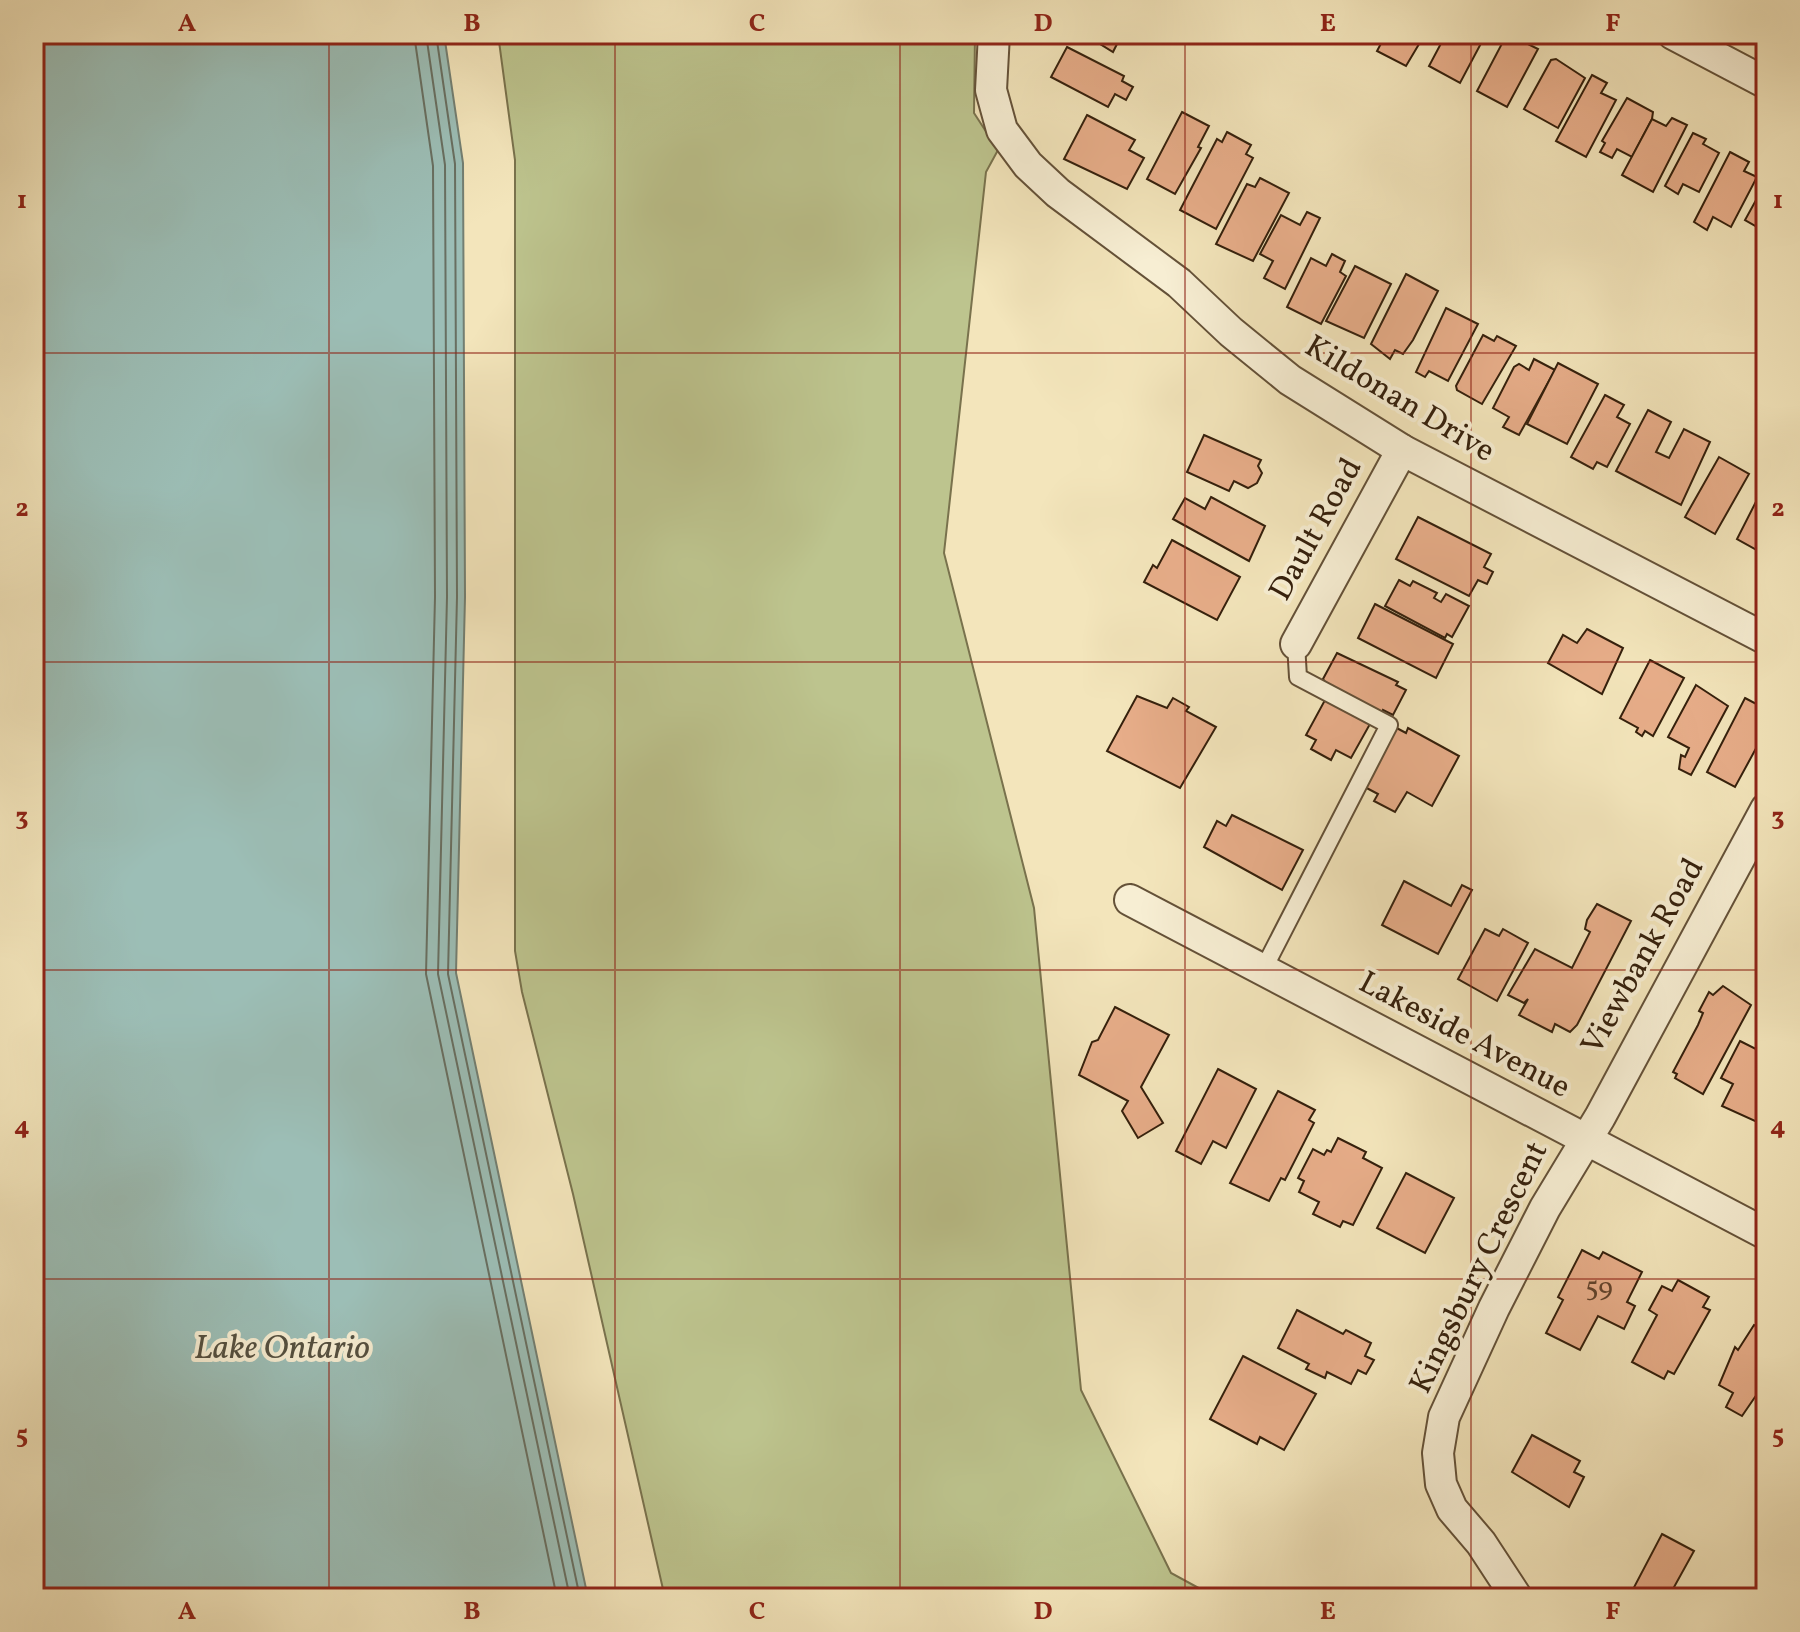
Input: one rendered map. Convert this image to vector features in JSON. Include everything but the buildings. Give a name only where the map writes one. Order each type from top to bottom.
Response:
[{"type":"street","name":"Kildonan Drive","points":[[994,34],[991,90],[1002,130],[1028,165],[1058,193],[1179,283],[1231,332],[1290,380],[1402,450],[1766,639]]},
{"type":"street","points":[[1673,34],[1766,83]]},
{"type":"street","name":"Dault Road","points":[[1296,644],[1402,450]]},
{"type":"street","name":"Viewbank Road","points":[[1585,1140],[1766,809]]},
{"type":"street","name":"Lakeside Avenue","points":[[1130,900],[1766,1234]]},
{"type":"street","name":"Kingsbury Crescent","points":[[1517,1598],[1481,1543],[1452,1509],[1441,1484],[1438,1453],[1444,1417],[1464,1368],[1545,1208],[1585,1140]]},
{"type":"lane","points":[[1262,972],[1389,725],[1298,677],[1296,644]]},
{"type":"green space","points":[[498,34],[975,34],[974,113],[998,150],[986,172],[944,553],[1034,908],[1081,1390],[1171,1573],[1217,1598],[665,1598],[573,1194],[522,992],[515,951],[515,160]]},
{"type":"water","name":"Lake Ontario","points":[[34,34],[444,34],[463,163],[465,597],[456,973],[588,1598],[34,1598]]}]
